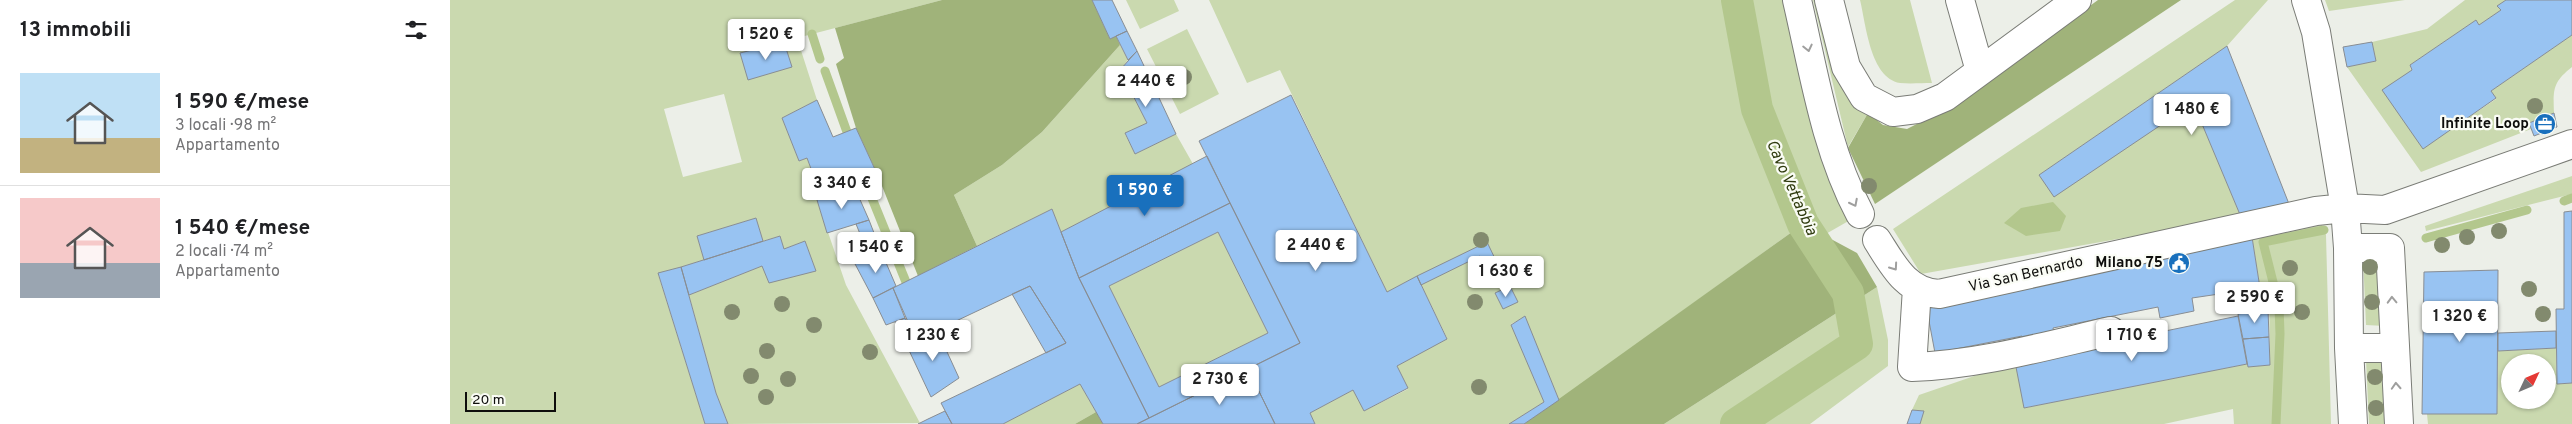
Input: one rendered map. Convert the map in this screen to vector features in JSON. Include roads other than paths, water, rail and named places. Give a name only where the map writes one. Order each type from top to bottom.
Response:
[{"type":"street","points":[[1797,0],[1833,154],[1843,182],[1860,214]]},
{"type":"street","points":[[1829,0],[1846,67],[1864,98],[1892,112],[1918,110],[1945,97],[1980,71],[2052,8],[2078,0]]},
{"type":"street","points":[[1960,0],[1980,71]]},
{"type":"street","points":[[2306,0],[2316,32],[2345,208],[2348,248],[2349,348],[2353,424]]},
{"type":"street","name":"Via San Bernardo","points":[[1877,240],[1904,281],[1930,294],[1939,294],[2316,210],[2345,208],[2385,210],[2572,144]]},
{"type":"street","points":[[2348,248],[2390,248],[2399,424]]},
{"type":"street","points":[[1917,288],[1912,367],[1948,366],[1988,359],[2111,331]]},
{"type":"street","points":[[2349,348],[2394,348]]},
{"type":"waterway","name":"Cavo Vettabbia","points":[[1736,424],[1857,344],[1848,293],[1803,224],[1757,109],[1737,0]]},
{"type":"waterway","points":[[812,34],[820,59]]},
{"type":"waterway","points":[[825,71],[847,132]]},
{"type":"waterway","points":[[865,181],[906,282]]},
{"type":"waterway","points":[[2564,201],[2572,198]]},
{"type":"waterway","points":[[2426,238],[2527,210]]},
{"type":"waterway","points":[[2276,424],[2280,334],[2279,306],[2263,242],[2324,230]]},
{"type":"place","name":"Infinite Loop","points":[[2545,124]]},
{"type":"place","name":"Milano 75","points":[[2179,263]]}]
